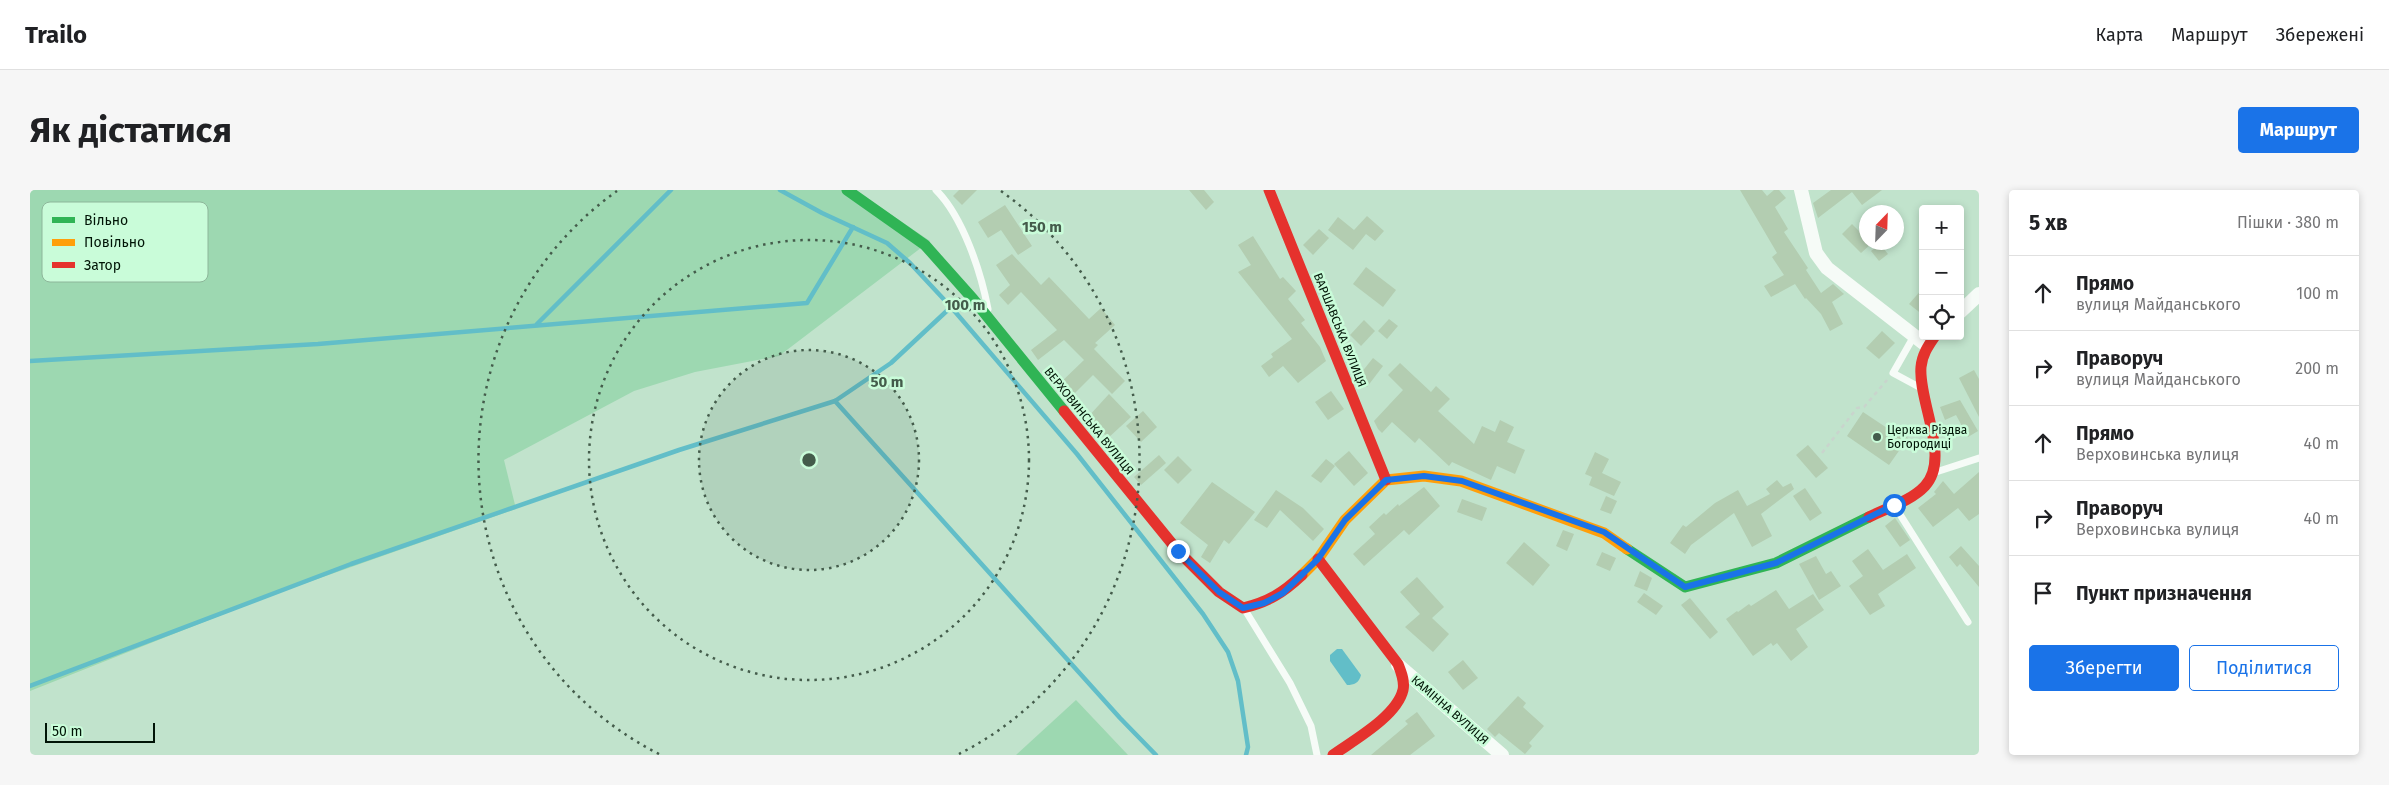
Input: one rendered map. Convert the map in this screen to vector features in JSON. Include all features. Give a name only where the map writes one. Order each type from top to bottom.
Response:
[{"type":"street","name":"ВЕРХОВИНСЬКА ВУЛИЦЯ","points":[[847,190],[925,246],[989,320],[1178,551],[1219,592],[1243,608]]},
{"type":"street","name":"ВАРШАВСЬКА ВУЛИЦЯ","points":[[1269,190],[1386,480]]},
{"type":"street","points":[[1243,608],[1264,603],[1283,593],[1318,559],[1345,520],[1386,480],[1424,476],[1462,481],[1532,505],[1604,532],[1685,587],[1776,563],[1916,494],[1926,484],[1933,472],[1933,444],[1920,373],[1931,341],[1914,336],[1827,268],[1816,253],[1801,190]]},
{"type":"street","points":[[1964,308],[1979,294]]},
{"type":"street","name":"КАМІННА ВУЛИЦЯ","points":[[1318,559],[1398,664],[1502,755]]},
{"type":"street","name":"КАМІННА ВУЛИЦЯ","points":[[1333,755],[1395,708],[1403,692],[1403,679],[1398,664]]},
{"type":"lane","points":[[936,190],[949,203],[982,277],[989,320]]},
{"type":"lane","points":[[1914,336],[1892,373],[1923,389]]},
{"type":"lane","points":[[1933,472],[1979,458]]},
{"type":"lane","points":[[1894,505],[1968,622]]},
{"type":"lane","points":[[1243,608],[1294,692],[1311,726],[1316,755]]},
{"type":"path","points":[[1822,453],[1857,408],[1864,407],[1892,373]]},
{"type":"green space","points":[[30,190],[855,190],[930,241],[779,356],[695,372],[634,391],[504,460],[516,509],[269,596],[30,691]]},
{"type":"green space","points":[[1076,700],[1128,755],[1016,755]]},
{"type":"water","points":[[1337,649],[1342,649],[1361,675],[1359,680],[1352,685],[1347,685],[1330,661],[1330,655]]},
{"type":"building","points":[[959,190],[977,190],[962,205],[953,196]]},
{"type":"building","points":[[1189,190],[1204,190],[1214,202],[1206,210]]},
{"type":"building","points":[[1740,190],[1762,190],[1767,196],[1774,190],[1779,190],[1786,198],[1775,207],[1788,229],[1784,232],[1808,268],[1806,270],[1821,293],[1833,284],[1844,294],[1832,302],[1843,324],[1830,331],[1821,314],[1805,299],[1795,284],[1771,297],[1764,286],[1784,275],[1772,257],[1777,253]]},
{"type":"building","points":[[1831,190],[1882,190],[1862,205],[1852,192],[1818,218],[1813,203]]},
{"type":"building","points":[[1005,205],[1032,246],[1018,255],[1001,230],[988,238],[978,222]]},
{"type":"building","points":[[1367,216],[1384,231],[1375,241],[1366,234],[1353,250],[1328,230],[1338,217],[1354,230]]},
{"type":"building","points":[[1852,224],[1859,231],[1859,250],[1864,250],[1861,253],[1842,234]]},
{"type":"building","points":[[1319,229],[1329,238],[1313,255],[1303,245]]},
{"type":"building","points":[[1253,236],[1280,279],[1283,277],[1296,291],[1288,299],[1305,320],[1301,323],[1320,347],[1326,361],[1298,383],[1283,366],[1269,377],[1261,366],[1273,357],[1271,354],[1292,339],[1238,272],[1251,265],[1238,245]]},
{"type":"building","points":[[1885,250],[1888,254],[1879,261],[1871,251]]},
{"type":"building","points":[[1012,254],[1041,285],[1049,277],[1089,319],[1101,308],[1115,325],[1095,343],[1098,345],[1094,349],[1125,381],[1112,394],[1093,375],[1070,398],[1062,390],[1058,385],[1084,360],[1064,340],[1038,360],[1031,350],[1057,330],[1021,292],[1008,305],[999,295],[1010,285],[996,265]]},
{"type":"building","points":[[1366,267],[1396,290],[1383,307],[1353,284]]},
{"type":"building","points":[[1919,293],[1919,312],[1909,304]]},
{"type":"building","points":[[1389,319],[1398,326],[1387,339],[1378,331]]},
{"type":"building","points":[[1364,320],[1375,331],[1361,346],[1350,335]]},
{"type":"building","points":[[1882,331],[1895,343],[1879,359],[1866,348]]},
{"type":"building","points":[[1373,358],[1383,366],[1367,387],[1357,378]]},
{"type":"building","points":[[1400,363],[1431,392],[1436,386],[1450,399],[1438,411],[1474,444],[1482,426],[1495,432],[1500,420],[1514,427],[1507,442],[1525,450],[1515,474],[1497,466],[1491,480],[1452,462],[1449,466],[1419,438],[1415,443],[1392,422],[1382,433],[1374,421],[1403,390],[1388,375]]},
{"type":"building","points":[[1974,370],[1979,379],[1979,417],[1959,378]]},
{"type":"building","points":[[1331,391],[1344,409],[1328,420],[1315,402]]},
{"type":"building","points":[[1109,394],[1131,417],[1108,438],[1088,417]]},
{"type":"building","points":[[1960,400],[1978,431],[1968,437],[1956,415],[1945,420],[1940,407]]},
{"type":"building","points":[[1143,411],[1157,427],[1141,442],[1126,426]]},
{"type":"building","name":"Церква Різдва Богородиці","points":[[1863,412],[1890,430],[1892,428],[1908,438],[1889,465],[1847,436]]},
{"type":"building","points":[[1808,445],[1828,468],[1816,478],[1796,455]]},
{"type":"building","points":[[1349,451],[1368,473],[1354,486],[1334,464]]},
{"type":"building","points":[[1595,452],[1609,459],[1602,473],[1621,482],[1614,496],[1589,485],[1592,477],[1585,474]]},
{"type":"building","points":[[1159,455],[1166,463],[1141,485],[1134,477]]},
{"type":"building","points":[[1178,456],[1192,470],[1178,484],[1164,470]]},
{"type":"building","points":[[1326,459],[1335,466],[1321,483],[1311,476]]},
{"type":"building","points":[[1979,472],[1979,514],[1969,521],[1958,508],[1933,527],[1918,508],[1936,494],[1934,492],[1943,481],[1954,494]]},
{"type":"building","points":[[1777,480],[1783,487],[1791,483],[1794,489],[1761,514],[1772,536],[1752,547],[1734,513],[1691,545],[1685,554],[1670,543],[1683,525],[1686,527],[1715,503],[1738,490],[1747,506],[1770,494],[1766,489]]},
{"type":"building","points":[[1212,482],[1255,512],[1229,544],[1224,540],[1210,563],[1201,557],[1208,545],[1180,523]]},
{"type":"building","points":[[1424,487],[1440,506],[1409,535],[1404,530],[1364,566],[1353,554],[1375,534],[1369,527],[1384,513],[1386,515],[1398,504],[1399,506]]},
{"type":"building","points":[[1805,488],[1822,513],[1810,521],[1793,496]]},
{"type":"building","points":[[1276,490],[1303,508],[1324,529],[1313,541],[1280,510],[1267,528],[1254,520]]},
{"type":"building","points":[[1606,496],[1617,501],[1611,514],[1600,510]]},
{"type":"building","points":[[1462,499],[1487,508],[1482,521],[1457,512]]},
{"type":"building","points":[[1895,518],[1910,540],[1900,547],[1885,526]]},
{"type":"building","points":[[1563,530],[1574,534],[1567,551],[1556,546]]},
{"type":"building","points":[[1524,542],[1550,565],[1533,586],[1506,563]]},
{"type":"building","points":[[1961,546],[1979,566],[1979,587],[1960,564],[1957,567],[1949,557]]},
{"type":"building","points":[[1868,549],[1883,570],[1907,554],[1916,568],[1878,594],[1885,606],[1870,615],[1849,586],[1863,576],[1852,561]]},
{"type":"building","points":[[1602,552],[1616,558],[1610,571],[1596,565]]},
{"type":"building","points":[[1816,556],[1826,574],[1831,571],[1841,586],[1819,600],[1799,564]]},
{"type":"building","points":[[1640,571],[1652,578],[1647,591],[1634,586]]},
{"type":"building","points":[[1417,577],[1444,607],[1432,618],[1449,634],[1433,652],[1405,627],[1420,614],[1400,592]]},
{"type":"building","points":[[1776,590],[1789,609],[1813,594],[1824,610],[1796,629],[1808,647],[1791,661],[1777,643],[1773,646],[1771,643],[1753,656],[1726,619]]},
{"type":"building","points":[[1644,593],[1663,606],[1656,615],[1637,602]]},
{"type":"building","points":[[1690,598],[1718,632],[1710,639],[1681,605]]},
{"type":"building","points":[[1463,660],[1478,678],[1463,690],[1448,672]]},
{"type":"building","points":[[1518,696],[1526,703],[1523,707],[1544,726],[1529,743],[1532,746],[1525,754],[1499,733],[1495,737],[1487,729]]},
{"type":"building","points":[[1417,712],[1435,736],[1410,755],[1371,755],[1408,724],[1405,721]]},
{"type":"waterway","points":[[537,324],[671,190]]},
{"type":"waterway","points":[[780,190],[822,213],[887,243],[910,263],[951,307],[1077,454],[1203,614],[1228,652],[1238,681],[1248,747],[1246,755]]},
{"type":"waterway","points":[[30,361],[318,344],[807,303],[853,227]]},
{"type":"waterway","points":[[30,686],[351,564],[679,450],[835,401],[891,363],[951,307]]},
{"type":"waterway","points":[[835,401],[1120,718],[1156,755]]},
{"type":"traffic: fast","points":[[847,190],[925,245],[973,299],[1064,411]]},
{"type":"traffic: fast","points":[[1627,549],[1685,587],[1776,563],[1869,517]]},
{"type":"traffic: slow","points":[[1302,575],[1318,559],[1345,520],[1386,480],[1424,476],[1461,481],[1604,533],[1627,549]]},
{"type":"traffic: jam","points":[[1269,190],[1386,480]]},
{"type":"traffic: jam","points":[[1869,517],[1913,496],[1925,486],[1932,474],[1935,460],[1934,445],[1921,381],[1921,367],[1924,355],[1932,340]]},
{"type":"traffic: jam","points":[[1064,411],[1178,551],[1219,592],[1243,608],[1275,596],[1302,575]]},
{"type":"traffic: jam","points":[[1318,559],[1398,664],[1403,683],[1403,690],[1399,700],[1384,718],[1333,755]]},
{"type":"place","name":"Церква Різдва Богородиці","points":[[1877,437]]},
{"type":"route","points":[[1178,551],[1219,592],[1243,608],[1264,603],[1283,593],[1318,559],[1345,520],[1386,480],[1424,476],[1462,481],[1604,532],[1636,556],[1685,587],[1776,563],[1894,505]]}]
